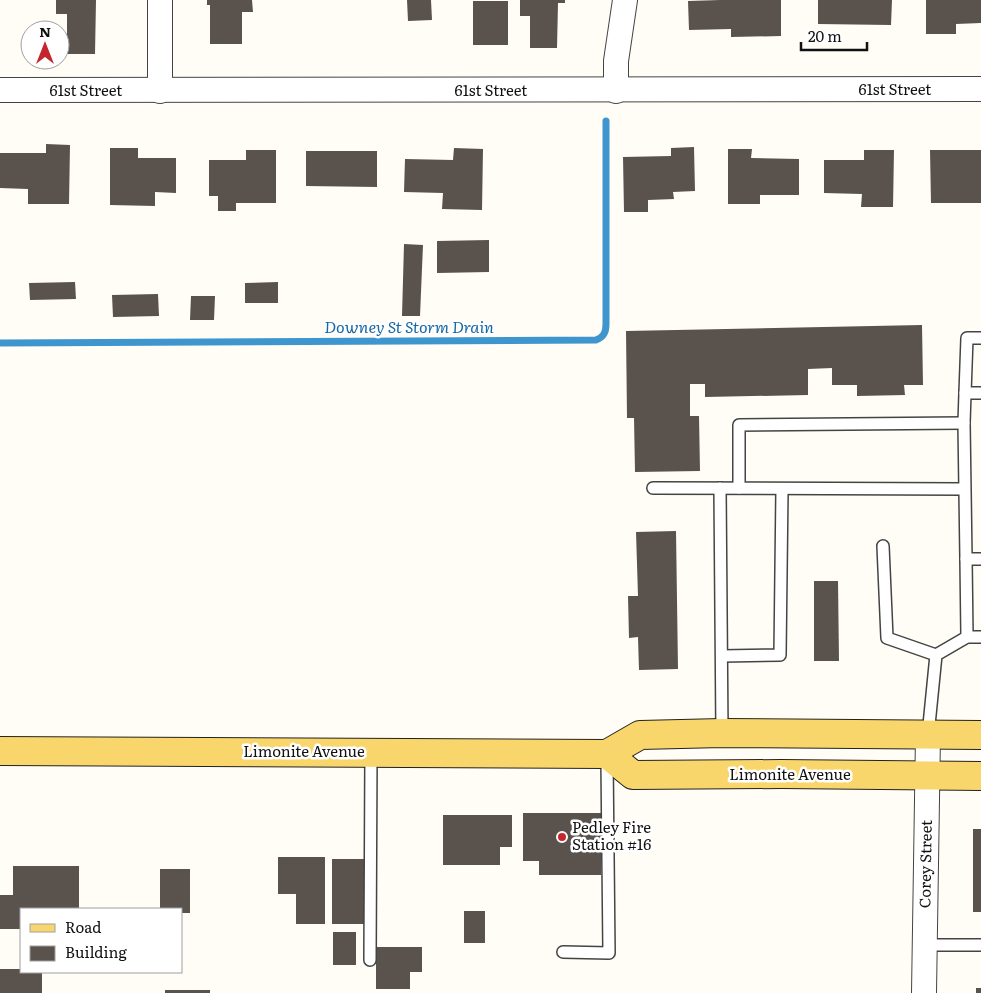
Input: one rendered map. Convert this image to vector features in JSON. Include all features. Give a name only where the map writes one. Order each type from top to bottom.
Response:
[{"type":"main road","points":[[607,754],[640,735],[722,733],[981,735]]},
{"type":"main road","name":"Limonite Avenue","points":[[0,751],[607,754],[633,775],[981,776]]},
{"type":"street","points":[[160,0],[160,91]]},
{"type":"street","points":[[616,90],[616,61],[625,0]]},
{"type":"street","name":"61st Street","points":[[0,90],[981,90]]},
{"type":"street","name":"Corey Street","points":[[924,993],[928,735]]},
{"type":"lane","points":[[967,637],[964,423],[967,338],[981,338]]},
{"type":"lane","points":[[966,393],[981,393]]},
{"type":"lane","points":[[739,488],[739,425],[964,423]]},
{"type":"lane","points":[[653,488],[964,489]]},
{"type":"lane","points":[[720,488],[722,733]]},
{"type":"lane","points":[[722,656],[780,655],[782,489]]},
{"type":"lane","points":[[883,546],[887,638],[936,655],[967,637],[981,637]]},
{"type":"lane","points":[[966,559],[981,559]]},
{"type":"lane","points":[[928,735],[936,655]]},
{"type":"lane","points":[[370,960],[371,752]]},
{"type":"lane","points":[[563,952],[609,953],[607,754]]},
{"type":"lane","points":[[924,945],[981,945]]},
{"type":"building","points":[[56,0],[96,0],[95,54],[70,54],[70,20],[67,20],[67,14],[56,14]]},
{"type":"building","points":[[207,0],[252,0],[253,12],[242,12],[242,44],[210,44],[210,5],[207,5]]},
{"type":"building","points":[[407,0],[431,0],[432,20],[408,21]]},
{"type":"building","points":[[520,0],[565,0],[565,3],[558,3],[557,48],[530,48],[530,16],[520,16]]},
{"type":"building","points":[[781,0],[781,36],[731,37],[731,29],[689,30],[688,1]]},
{"type":"building","points":[[818,0],[892,0],[891,25],[818,24]]},
{"type":"building","points":[[926,0],[981,0],[981,23],[956,24],[956,34],[926,34]]},
{"type":"building","points":[[473,1],[508,1],[508,45],[473,45]]},
{"type":"building","points":[[46,144],[70,145],[69,204],[28,204],[28,189],[0,188],[0,153],[46,153]]},
{"type":"building","points":[[694,147],[695,191],[673,192],[674,199],[648,200],[648,212],[624,212],[623,157],[671,156],[671,148]]},
{"type":"building","points":[[110,148],[138,148],[138,158],[176,158],[176,193],[155,192],[155,206],[110,205]]},
{"type":"building","points":[[454,148],[483,149],[482,210],[442,209],[443,193],[404,192],[405,159],[453,160]]},
{"type":"building","points":[[728,149],[752,149],[751,158],[799,159],[799,195],[760,195],[760,204],[728,204]]},
{"type":"building","points":[[246,150],[276,150],[276,203],[236,203],[236,211],[218,211],[218,196],[209,196],[209,160],[246,160]]},
{"type":"building","points":[[864,150],[894,150],[893,207],[861,207],[862,194],[824,193],[824,160],[864,160]]},
{"type":"building","points":[[930,150],[981,150],[981,203],[931,203]]},
{"type":"building","points":[[306,151],[377,151],[377,187],[306,186]]},
{"type":"building","points":[[489,240],[489,272],[437,273],[437,241]]},
{"type":"building","points":[[404,244],[423,245],[420,316],[402,316]]},
{"type":"building","points":[[75,282],[76,299],[30,300],[29,283]]},
{"type":"building","points":[[278,282],[278,303],[245,303],[245,283]]},
{"type":"building","points":[[158,294],[159,316],[113,317],[112,295]]},
{"type":"building","points":[[191,296],[215,296],[214,320],[190,320]]},
{"type":"building","points":[[922,325],[923,385],[904,385],[905,395],[857,396],[857,385],[832,385],[832,368],[808,369],[808,395],[705,397],[705,384],[690,384],[690,416],[699,416],[700,471],[635,472],[634,418],[627,418],[626,331]]},
{"type":"building","points":[[676,531],[678,669],[639,670],[638,637],[629,638],[628,596],[638,596],[636,532]]},
{"type":"building","points":[[814,581],[838,581],[839,661],[814,661]]},
{"type":"building","name":"Pedley Fire Station #16","points":[[523,813],[601,813],[601,875],[539,875],[539,861],[523,861]]},
{"type":"building","points":[[443,815],[512,815],[512,847],[500,847],[500,865],[443,865]]},
{"type":"building","points":[[973,829],[981,829],[981,912],[973,912]]},
{"type":"building","points":[[278,857],[325,857],[325,924],[296,924],[296,894],[278,894]]},
{"type":"building","points":[[332,859],[368,859],[366,924],[332,924]]},
{"type":"building","points":[[13,866],[79,866],[79,908],[20,908],[20,929],[0,929],[0,895],[13,895]]},
{"type":"building","points":[[160,869],[190,869],[190,913],[182,913],[182,908],[160,908]]},
{"type":"building","points":[[464,911],[485,911],[485,943],[464,943]]},
{"type":"building","points":[[333,932],[356,932],[356,965],[333,965]]},
{"type":"building","points":[[376,947],[422,947],[422,972],[410,972],[410,989],[376,989]]},
{"type":"building","points":[[0,969],[20,969],[20,973],[42,973],[42,993],[0,993]]},
{"type":"building","points":[[976,988],[981,988],[981,993],[976,993]]},
{"type":"building","points":[[165,990],[210,990],[210,993],[165,993]]},
{"type":"waterway","name":"Downey St Storm Drain","points":[[0,343],[599,339],[603,336],[606,327],[606,121]]},
{"type":"place","name":"Pedley Fire Station #16","points":[[562,837]]}]
